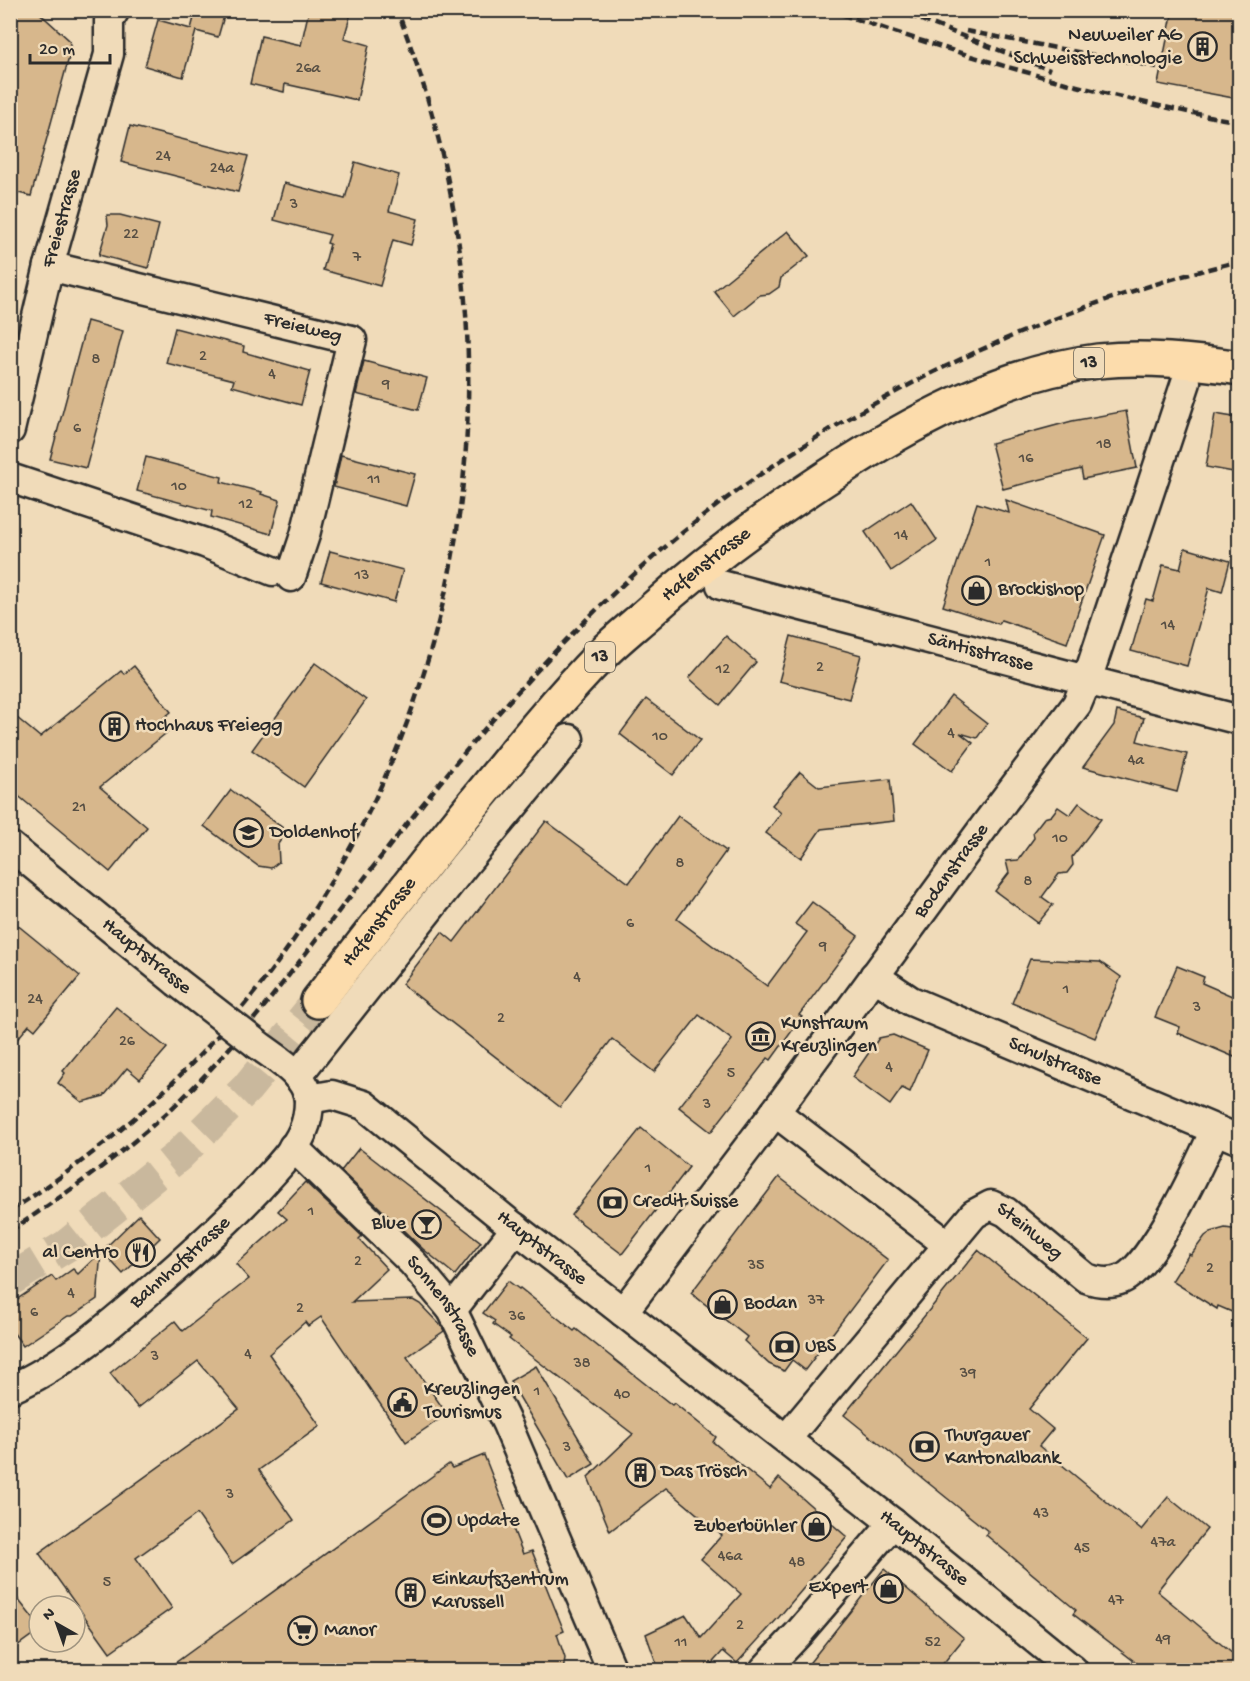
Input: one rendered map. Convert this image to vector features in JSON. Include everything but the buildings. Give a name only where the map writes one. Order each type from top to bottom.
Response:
[{"type":"main road","name":"Hafenstrasse","points":[[318,1001],[527,737],[603,654],[686,580],[789,501],[901,432],[962,401],[1033,375],[1099,361],[1141,359],[1239,368]]},
{"type":"street","name":"Freiestrasse","points":[[10,430],[49,266],[109,54],[105,14]]},
{"type":"street","name":"Freieweg","points":[[10,478],[205,543],[282,574],[305,535],[352,340],[49,266]]},
{"type":"street","name":"Bodanstrasse","points":[[623,1312],[775,1112],[1077,704],[1186,382]]},
{"type":"street","name":"Säntisstrasse","points":[[721,585],[1239,720]]},
{"type":"street","name":"Hafenstrasse","points":[[303,1087],[465,864],[569,739]]},
{"type":"street","name":"Hauptstrasse","points":[[10,846],[257,1044],[303,1087],[364,1105],[516,1228],[787,1438],[1073,1671]]},
{"type":"street","name":"Schulstrasse","points":[[874,976],[911,1001],[1227,1135]]},
{"type":"street","name":"Bahnhofstrasse","points":[[10,1389],[32,1380],[115,1321],[242,1206],[272,1174],[303,1132],[307,1116],[303,1087]]},
{"type":"street","points":[[775,1112],[948,1245]]},
{"type":"street","name":"Steinweg","points":[[787,1438],[974,1214],[991,1205],[1006,1212],[1086,1278],[1098,1282],[1123,1278],[1133,1272],[1156,1241],[1185,1194],[1227,1135]]},
{"type":"street","name":"Sonnenstrasse","points":[[293,1147],[413,1263],[452,1310],[507,1425],[612,1671]]},
{"type":"street","points":[[452,1310],[516,1228]]},
{"type":"street","points":[[764,1671],[893,1523]]},
{"type":"tunnel","points":[[10,1280],[66,1246],[177,1157],[247,1088],[318,1001]]},
{"type":"railway","points":[[10,1211],[150,1104],[266,978],[357,835],[421,681],[459,518],[468,349],[448,179],[397,10]]},
{"type":"railway","points":[[829,10],[1032,74],[1084,88],[1240,122]]},
{"type":"railway","points":[[896,10],[1050,70]]},
{"type":"railway","points":[[966,31],[1157,67]]},
{"type":"railway","points":[[10,1231],[113,1158],[170,1110],[210,1070],[247,1028],[461,757],[511,699],[603,603],[703,516],[796,451],[855,414],[978,351],[1106,300],[1240,261]]},
{"type":"place","name":"Neuweiler AG Schweisstechnologie","points":[[1203,47]]},
{"type":"place","name":"Brockishop","points":[[977,590]]},
{"type":"place","name":"Hochhaus Freiegg","points":[[114,726]]},
{"type":"place","name":"Doldenhof","points":[[249,833]]},
{"type":"place","name":"Kunstraum Kreuzlingen","points":[[760,1036]]},
{"type":"place","name":"Credit Suisse","points":[[612,1202]]},
{"type":"place","name":"Blue","points":[[427,1224]]},
{"type":"place","name":"al Centro","points":[[140,1253]]},
{"type":"place","name":"Bodan","points":[[723,1304]]},
{"type":"place","name":"UBS","points":[[784,1347]]},
{"type":"place","name":"Kreuzlingen Tourismus","points":[[403,1402]]},
{"type":"place","name":"Thurgauer Kantonalbank","points":[[924,1447]]},
{"type":"place","name":"Das Trösch","points":[[640,1472]]},
{"type":"place","name":"Update","points":[[436,1521]]},
{"type":"place","name":"Zuberbühler","points":[[817,1527]]},
{"type":"place","name":"Expert","points":[[888,1588]]},
{"type":"place","name":"Einkaufszentrum Karussell","points":[[411,1592]]},
{"type":"place","name":"Manor","points":[[303,1631]]}]
